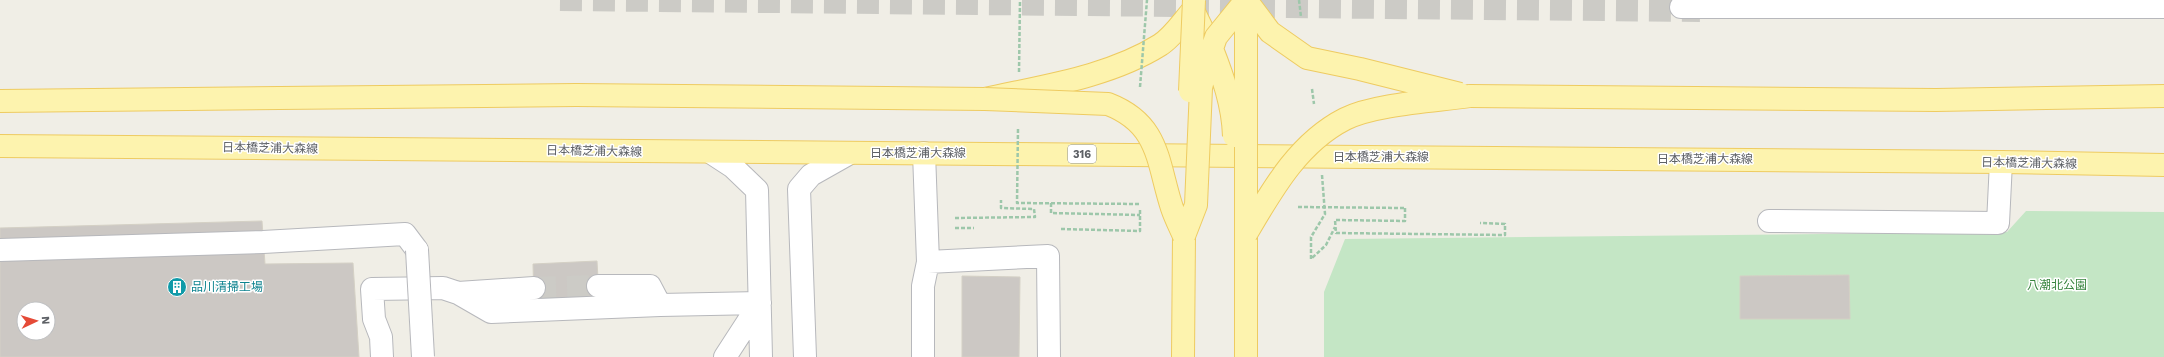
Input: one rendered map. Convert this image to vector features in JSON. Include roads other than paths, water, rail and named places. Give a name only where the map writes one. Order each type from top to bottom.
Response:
[{"type":"main road","points":[[1184,236],[1196,205],[1201,88],[1212,49],[1221,31],[1246,0]]},
{"type":"main road","points":[[1246,0],[1270,32],[1307,58],[1360,69],[1470,96]]},
{"type":"main road","points":[[1246,0],[1246,357]]},
{"type":"main road","points":[[1193,2],[1223,78],[1234,119],[1236,196],[1246,234]]},
{"type":"main road","points":[[985,99],[1094,73],[1124,64],[1161,44],[1193,2]]},
{"type":"main road","points":[[1184,357],[1184,236],[1193,2]]},
{"type":"main road","points":[[0,101],[576,95],[985,99],[1108,104],[1124,110],[1137,122],[1150,138],[1162,165],[1172,208],[1184,236]]},
{"type":"main road","points":[[1246,234],[1280,177],[1318,135],[1346,118],[1378,109],[1470,96],[1936,100],[2164,96]]},
{"type":"main road","name":"日本橋芝浦大森線","points":[[0,146],[2001,162],[2164,165]]},
{"type":"lane","points":[[1682,7],[2164,7]]},
{"type":"lane","points":[[710,152],[733,167],[757,190],[761,357]]},
{"type":"lane","points":[[805,357],[799,190],[811,175],[850,153]]},
{"type":"lane","points":[[923,357],[923,286],[928,262],[924,153]]},
{"type":"lane","points":[[1769,221],[1998,223],[2001,162]]},
{"type":"lane","points":[[0,250],[263,242],[405,234],[417,250],[423,357]]},
{"type":"lane","points":[[928,262],[1048,256],[1049,357]]},
{"type":"lane","points":[[598,286],[650,286],[660,305]]},
{"type":"lane","points":[[382,357],[381,337],[374,319],[372,289],[443,288],[458,293],[491,312],[660,305],[760,303]]},
{"type":"lane","points":[[458,293],[534,288]]},
{"type":"lane","points":[[725,357],[760,303]]},
{"type":"tunnel","points":[[560,0],[1700,11]]},
{"type":"tunnel","points":[[534,288],[598,286]]},
{"type":"place","name":"品川清掃工場","points":[[177,287]]},
{"type":"park label","name":"八潮北公園","points":[[2057,285]]}]
